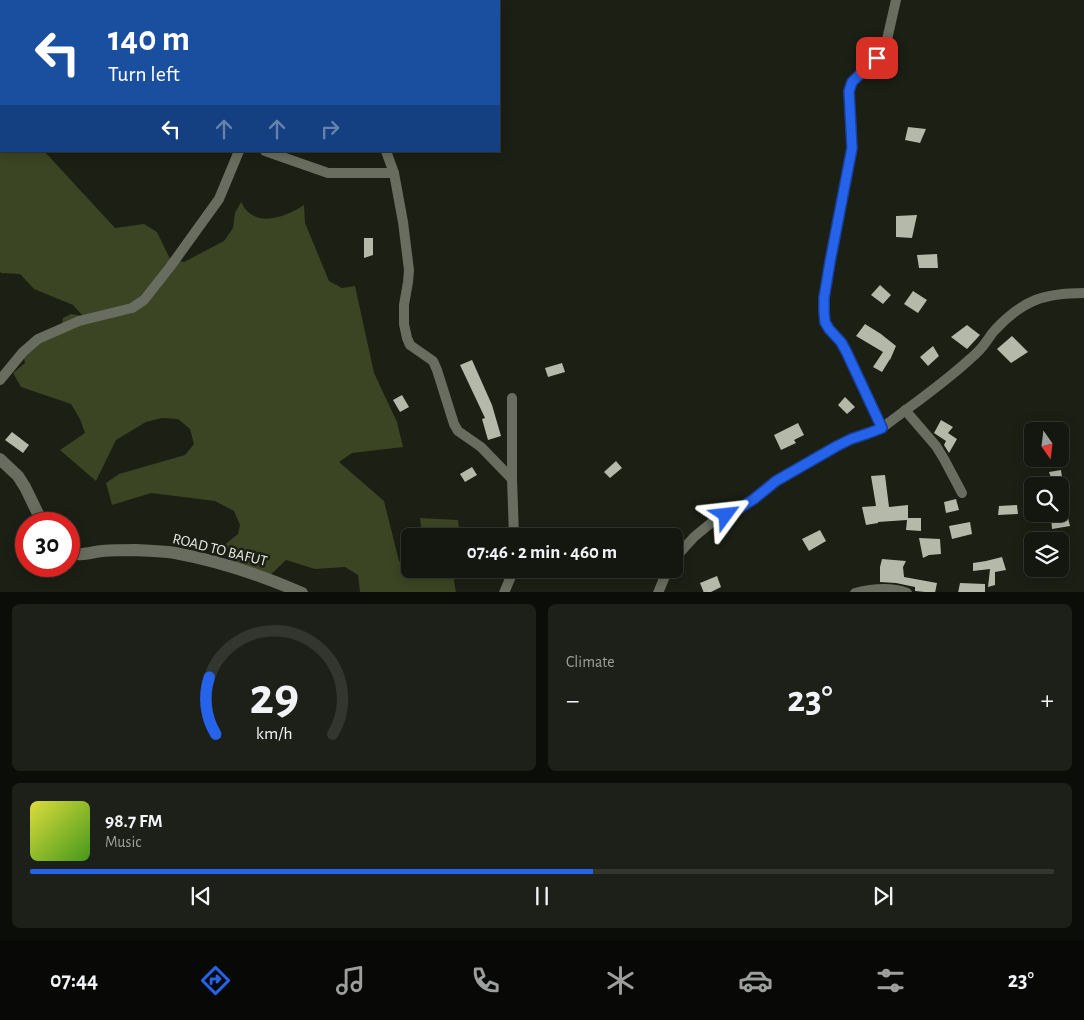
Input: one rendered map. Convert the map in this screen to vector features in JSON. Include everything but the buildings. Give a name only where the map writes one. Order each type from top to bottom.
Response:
[{"type":"street","points":[[882,428],[846,351],[825,322],[824,298],[852,148],[849,91],[852,82],[877,58],[886,44],[896,0]]},
{"type":"street","points":[[0,380],[23,352],[38,339],[79,321],[132,308],[144,300],[219,199],[239,152]]},
{"type":"street","points":[[268,152],[328,173],[394,173]]},
{"type":"street","points":[[386,152],[394,173],[409,270],[404,305],[404,324],[407,338],[410,345],[433,361],[458,431],[481,447],[512,479]]},
{"type":"street","points":[[683,549],[711,523],[740,508],[776,481],[837,446],[882,428],[972,357],[986,343],[993,331],[1023,306],[1034,300],[1051,295],[1084,293]]},
{"type":"street","points":[[512,398],[514,528]]},
{"type":"street","points":[[905,410],[936,446],[962,493]]},
{"type":"street","points":[[0,460],[18,476],[26,487],[37,512]]},
{"type":"street","name":"ROAD TO BAFUT","points":[[80,554],[129,550],[173,553],[256,574],[302,592]]},
{"type":"street","points":[[504,592],[510,578]]},
{"type":"street","points":[[658,592],[664,578]]},
{"type":"street","points":[[855,592],[866,590],[907,592]]},
{"type":"green space","points":[[0,152],[45,152],[115,228],[144,224],[157,232],[170,259],[184,262],[224,241],[233,228],[235,213],[241,202],[254,216],[261,218],[279,217],[304,205],[305,223],[329,281],[342,288],[355,286],[374,373],[397,422],[403,447],[352,453],[339,462],[384,501],[399,561],[401,562],[401,578],[455,578],[456,592],[360,592],[358,575],[345,567],[315,569],[286,560],[262,583],[256,574],[232,560],[223,546],[238,534],[240,525],[234,511],[215,501],[151,493],[112,505],[106,483],[119,474],[185,455],[194,444],[190,429],[178,419],[162,418],[146,422],[116,440],[96,481],[60,450],[85,433],[80,419],[71,404],[21,387],[13,373],[25,363],[23,352],[61,328],[63,318],[71,314],[83,316],[73,305],[34,289],[20,274],[1,273]]},
{"type":"green space","points":[[420,518],[458,520],[459,528],[421,528]]},
{"type":"route","points":[[726,515],[754,499],[776,481],[837,446],[882,428],[846,351],[825,322],[824,312],[824,298],[830,262],[852,148],[849,91],[852,82],[857,76],[877,58]]}]
